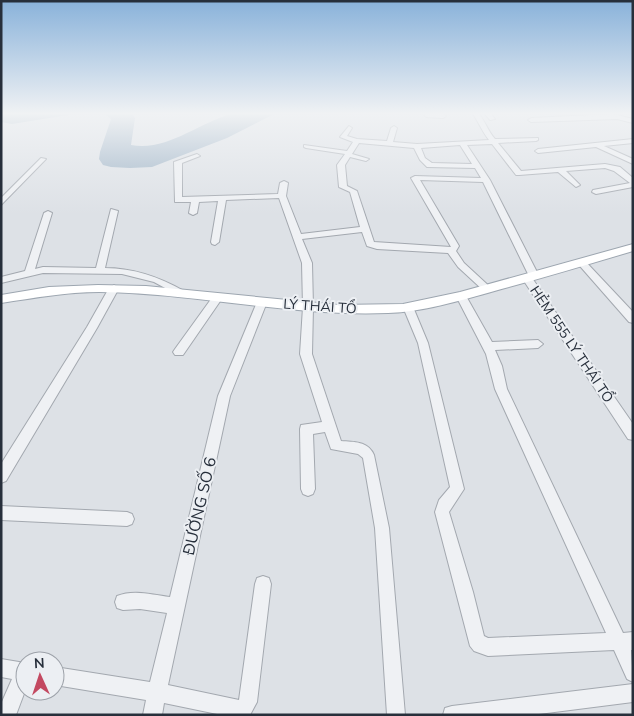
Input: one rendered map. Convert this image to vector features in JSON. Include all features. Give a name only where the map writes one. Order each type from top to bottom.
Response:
[{"type":"main road","name":"LÝ THÁI TỔ","points":[[1,299],[54,290],[114,288],[181,293],[308,307],[388,309],[408,307],[461,296],[633,247]]},
{"type":"street","points":[[313,147],[366,159]]},
{"type":"street","points":[[353,147],[342,165],[343,187],[352,190],[372,246],[451,250],[455,248],[415,178],[486,180]]},
{"type":"street","points":[[418,147],[422,159],[430,165],[478,166]]},
{"type":"street","name":"HẺM 555 LÝ THÁI TỔ","points":[[465,147],[486,180],[531,277],[633,435]]},
{"type":"street","points":[[498,147],[519,173],[612,166],[633,183]]},
{"type":"street","points":[[538,151],[566,147]]},
{"type":"street","points":[[608,147],[633,162]]},
{"type":"street","points":[[197,156],[178,162],[180,186],[177,199],[182,201],[223,197],[282,196]]},
{"type":"street","points":[[1,203],[43,159]]},
{"type":"street","points":[[560,170],[576,185]]},
{"type":"street","points":[[284,182],[282,196],[307,263],[306,354],[336,445],[363,449],[368,453],[370,460],[382,528],[396,715]]},
{"type":"street","points":[[596,192],[633,183]]},
{"type":"street","points":[[215,242],[223,197]]},
{"type":"street","points":[[192,213],[196,200]]},
{"type":"street","points":[[100,270],[114,212]]},
{"type":"street","points":[[29,273],[48,213]]},
{"type":"street","points":[[298,237],[365,229]]},
{"type":"street","points":[[451,250],[462,265],[487,289]]},
{"type":"street","points":[[582,263],[633,320]]},
{"type":"street","points":[[1,280],[29,273],[66,269],[100,270],[139,274],[157,280],[181,293]]},
{"type":"street","points":[[1,477],[92,328],[114,288]]},
{"type":"street","points":[[461,296],[501,378],[501,389],[625,642],[633,673]]},
{"type":"street","points":[[179,352],[218,297]]},
{"type":"street","name":"ĐƯỜNG SỐ 6","points":[[152,715],[224,396],[262,302]]},
{"type":"street","points":[[408,307],[423,343],[457,489],[444,505],[442,512],[465,592],[476,640],[480,645],[488,647],[625,642]]},
{"type":"street","points":[[487,346],[538,344]]},
{"type":"street","points":[[308,489],[306,429],[330,426]]},
{"type":"street","points":[[1,513],[127,519]]},
{"type":"street","points":[[65,678],[157,692],[239,709],[244,708],[248,702],[263,584]]},
{"type":"street","points":[[123,602],[140,601],[176,606]]},
{"type":"street","points":[[1,668],[15,670]]},
{"type":"street","points":[[452,715],[633,693]]},
{"type":"street","points":[[6,715],[15,695]]},
{"type":"water","points":[[102,147],[203,147],[152,167],[130,168],[103,165],[99,159]]}]
